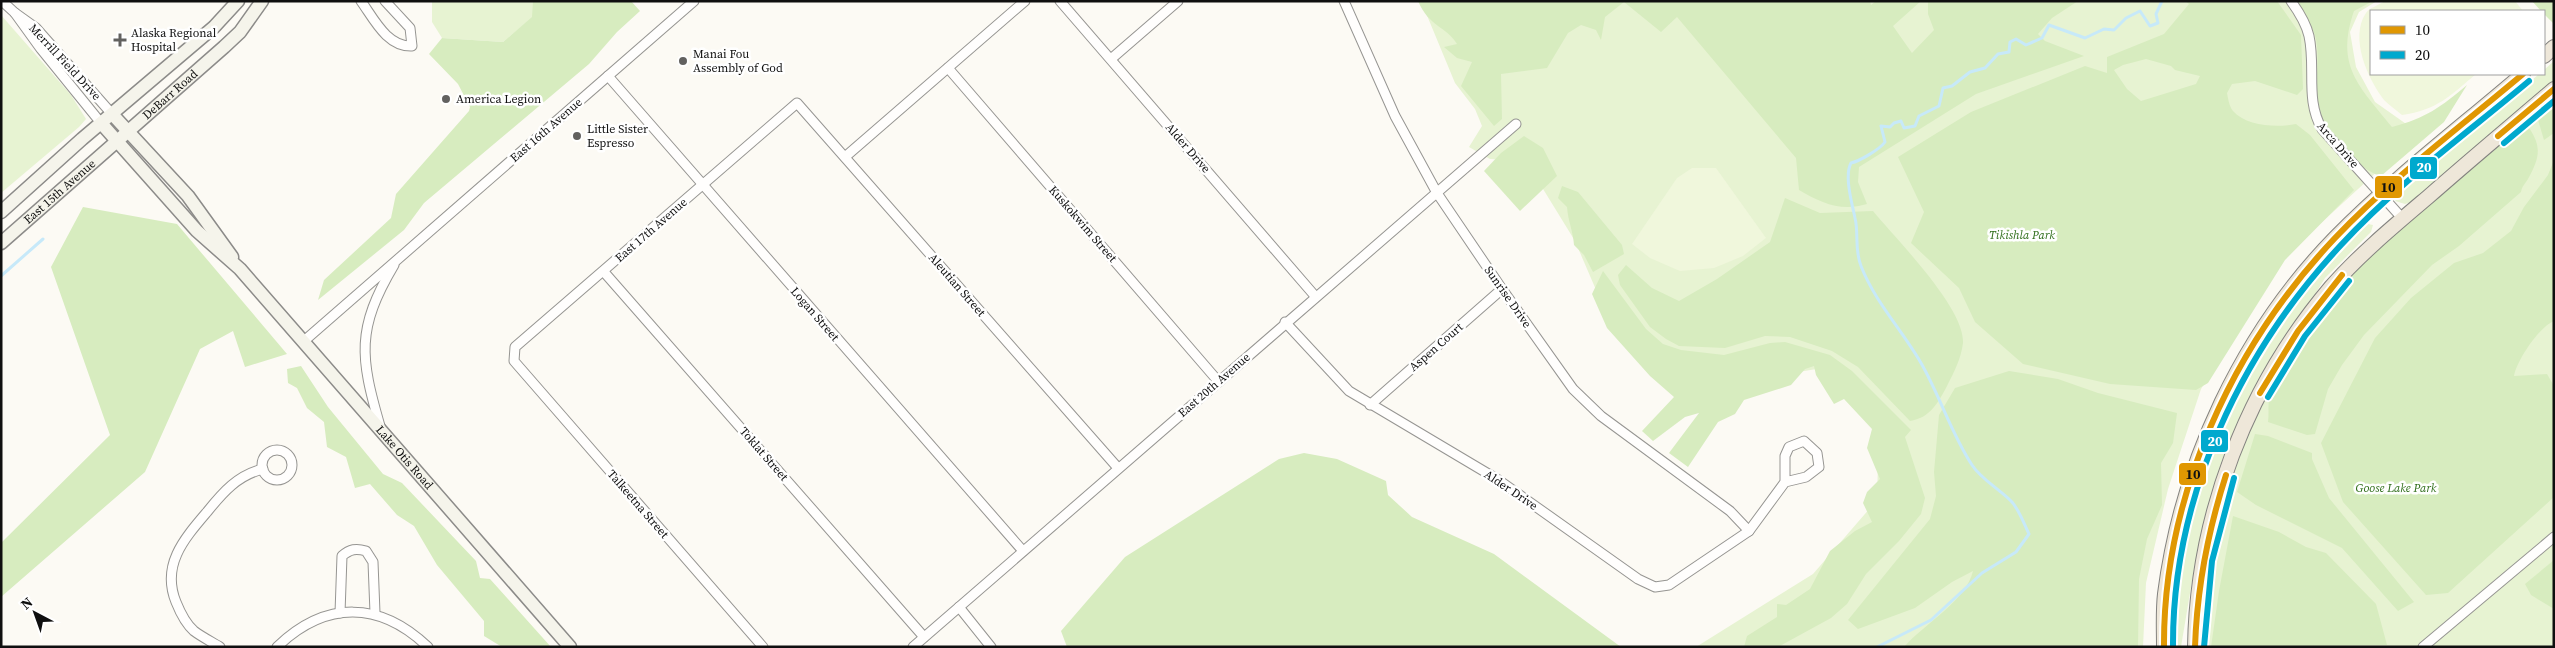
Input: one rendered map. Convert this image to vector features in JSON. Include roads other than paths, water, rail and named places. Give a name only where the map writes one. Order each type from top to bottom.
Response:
[{"type":"main road","name":"DeBarr Road","points":[[102,123],[214,27],[238,1]]},
{"type":"main road","name":"DeBarr Road","points":[[118,143],[240,32],[262,1]]},
{"type":"main road","points":[[2164,647],[2165,595],[2181,515],[2201,451],[2229,386],[2268,321],[2301,276],[2336,238],[2382,195],[2522,75]]},
{"type":"main road","points":[[2195,647],[2200,586],[2210,525],[2229,464],[2257,399],[2290,344],[2331,287],[2402,218],[2554,88]]},
{"type":"main road","name":"Lake Otis Road","points":[[112,114],[131,131],[188,196],[240,270]]},
{"type":"main road","name":"Lake Otis Road","points":[[102,123],[197,231],[240,270],[304,341],[570,647]]},
{"type":"main road","name":"East 15th Avenue","points":[[1,212],[102,123]]},
{"type":"main road","name":"East 15th Avenue","points":[[1,243],[118,143]]},
{"type":"street","name":"Merrill Field Drive","points":[[2,1],[36,28],[112,114]]},
{"type":"street","points":[[361,1],[389,39],[401,46],[412,46],[410,28],[385,1]]},
{"type":"street","name":"East 16th Avenue","points":[[304,341],[694,1]]},
{"type":"street","points":[[844,157],[1025,1]]},
{"type":"street","name":"Alder Drive","points":[[1060,1],[1315,296]]},
{"type":"street","points":[[1111,59],[1178,1]]},
{"type":"street","name":"Sunrise Drive","points":[[1344,1],[1395,116],[1437,192],[1502,289],[1574,389],[1601,416],[1730,511],[1748,531]]},
{"type":"street","name":"Arca Drive","points":[[2291,1],[2303,18],[2309,36],[2314,116],[2322,129],[2402,218]]},
{"type":"street","name":"Merrill Field Drive","points":[[15,13],[41,49],[102,123]]},
{"type":"street","name":"Kuskokwim Street","points":[[948,68],[1218,381]]},
{"type":"street","name":"Logan Street","points":[[608,76],[1023,551]]},
{"type":"street","name":"Aleutian Street","points":[[797,103],[1118,468]]},
{"type":"street","name":"East 17th Avenue","points":[[514,361],[515,347],[604,272],[797,103]]},
{"type":"street","name":"East 20th Avenue","points":[[913,647],[1285,322],[1516,124]]},
{"type":"street","name":"East 16th Avenue","points":[[380,429],[363,361],[364,336],[377,293],[398,259]]},
{"type":"street","name":"Toklat Street","points":[[604,272],[924,637]]},
{"type":"street","name":"Aspen Court","points":[[1370,405],[1502,289]]},
{"type":"street","name":"Alder Drive","points":[[1285,322],[1349,391],[1497,479],[1638,579],[1654,587],[1668,585],[1748,531],[1786,482]]},
{"type":"street","name":"Talkeetna Street","points":[[514,361],[763,647]]},
{"type":"street","points":[[1804,440],[1817,453],[1819,467],[1806,477],[1786,482],[1785,456],[1789,447],[1804,440]]},
{"type":"street","points":[[220,647],[194,631],[179,611],[172,593],[170,572],[175,555],[186,536],[223,493],[241,477],[263,469]]},
{"type":"street","points":[[2423,647],[2554,537]]},
{"type":"street","points":[[340,613],[342,556],[349,550],[358,549],[366,551],[373,562],[375,613]]},
{"type":"street","points":[[959,607],[991,647]]},
{"type":"street","points":[[277,647],[295,631],[311,622],[340,613],[375,613],[415,634],[428,647]]},
{"type":"waterway","points":[[1877,647],[1931,620],[1982,573],[2016,552],[2029,534],[2014,504],[1980,475],[1972,465],[1921,363],[1881,304],[1867,279],[1859,259],[1856,224],[1848,182],[1851,163],[1870,154],[1885,142],[1881,126],[1890,127],[1894,123],[1901,121],[1904,128],[1915,126],[1919,116],[1939,106],[1943,88],[1952,86],[1970,72],[1985,68],[1998,54],[2009,52],[2010,42],[2016,39],[2026,45],[2042,38],[2049,25],[2085,38],[2104,29],[2114,30],[2126,18],[2140,11],[2150,26],[2158,23],[2156,14],[2162,1]]},
{"type":"waterway","points":[[1,276],[43,239]]},
{"type":"place","name":"Alaska Regional Hospital","points":[[120,40]]},
{"type":"place","name":"Manai Fou Assembly of God","points":[[683,61]]},
{"type":"place","name":"America Legion","points":[[446,99]]},
{"type":"place","name":"Little Sister Espresso","points":[[577,136]]},
{"type":"park label","name":"Tikishla Park","points":[[2022,235]]},
{"type":"park label","name":"Goose Lake Park","points":[[2396,488]]}]
